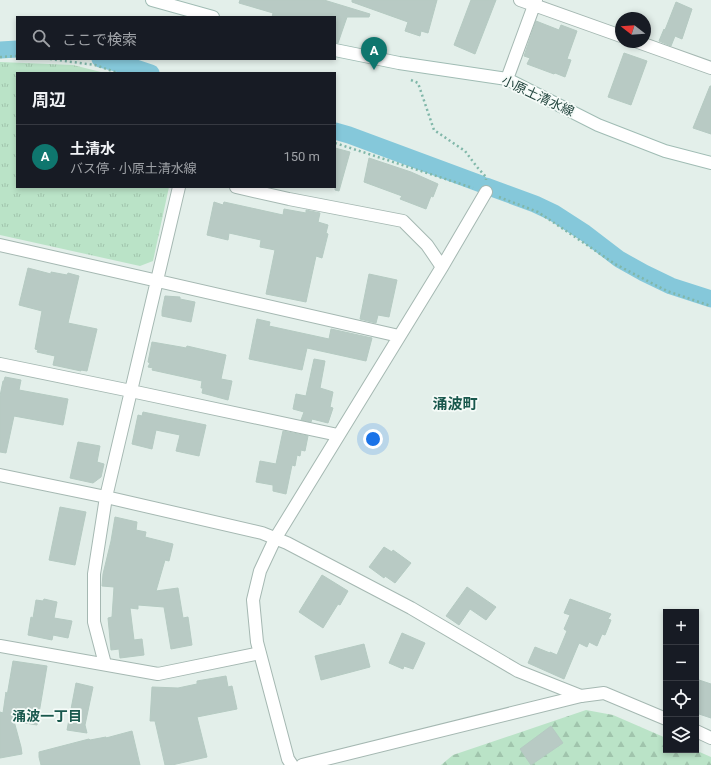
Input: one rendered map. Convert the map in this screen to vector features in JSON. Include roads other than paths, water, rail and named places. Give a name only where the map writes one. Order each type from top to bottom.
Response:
[{"type":"street","points":[[152,0],[209,16]]},
{"type":"street","points":[[520,0],[535,3],[615,34]]},
{"type":"street","points":[[507,79],[535,3]]},
{"type":"street","points":[[651,47],[711,68]]},
{"type":"street","name":"小原土清水線","points":[[336,50],[379,60],[507,79],[598,125],[665,151],[711,163]]},
{"type":"street","points":[[104,664],[94,622],[94,574],[106,497],[178,188]]},
{"type":"street","points":[[240,188],[403,221],[427,245],[442,266]]},
{"type":"street","points":[[292,765],[288,759],[257,642],[253,600],[260,571],[275,539],[400,336],[486,192]]},
{"type":"street","points":[[0,245],[400,336]]},
{"type":"street","points":[[0,364],[338,435]]},
{"type":"street","points":[[0,475],[106,497],[262,533],[287,543],[411,608],[518,671],[581,696]]},
{"type":"street","points":[[0,646],[158,674],[260,653]]},
{"type":"street","points":[[302,765],[581,696],[604,693],[663,718]]},
{"type":"street","points":[[699,732],[711,738]]},
{"type":"waterway","points":[[0,50],[16,49]]},
{"type":"waterway","points":[[104,60],[148,72]]},
{"type":"waterway","points":[[336,131],[481,184]]},
{"type":"waterway","points":[[486,186],[535,204],[554,213],[585,233],[619,259],[644,273],[671,286],[711,299]]},
{"type":"place","name":"土清水","points":[[374,70]]},
{"type":"district","name":"涌波町","points":[[455,404]]},
{"type":"district","name":"涌波一丁目","points":[[47,716]]}]
